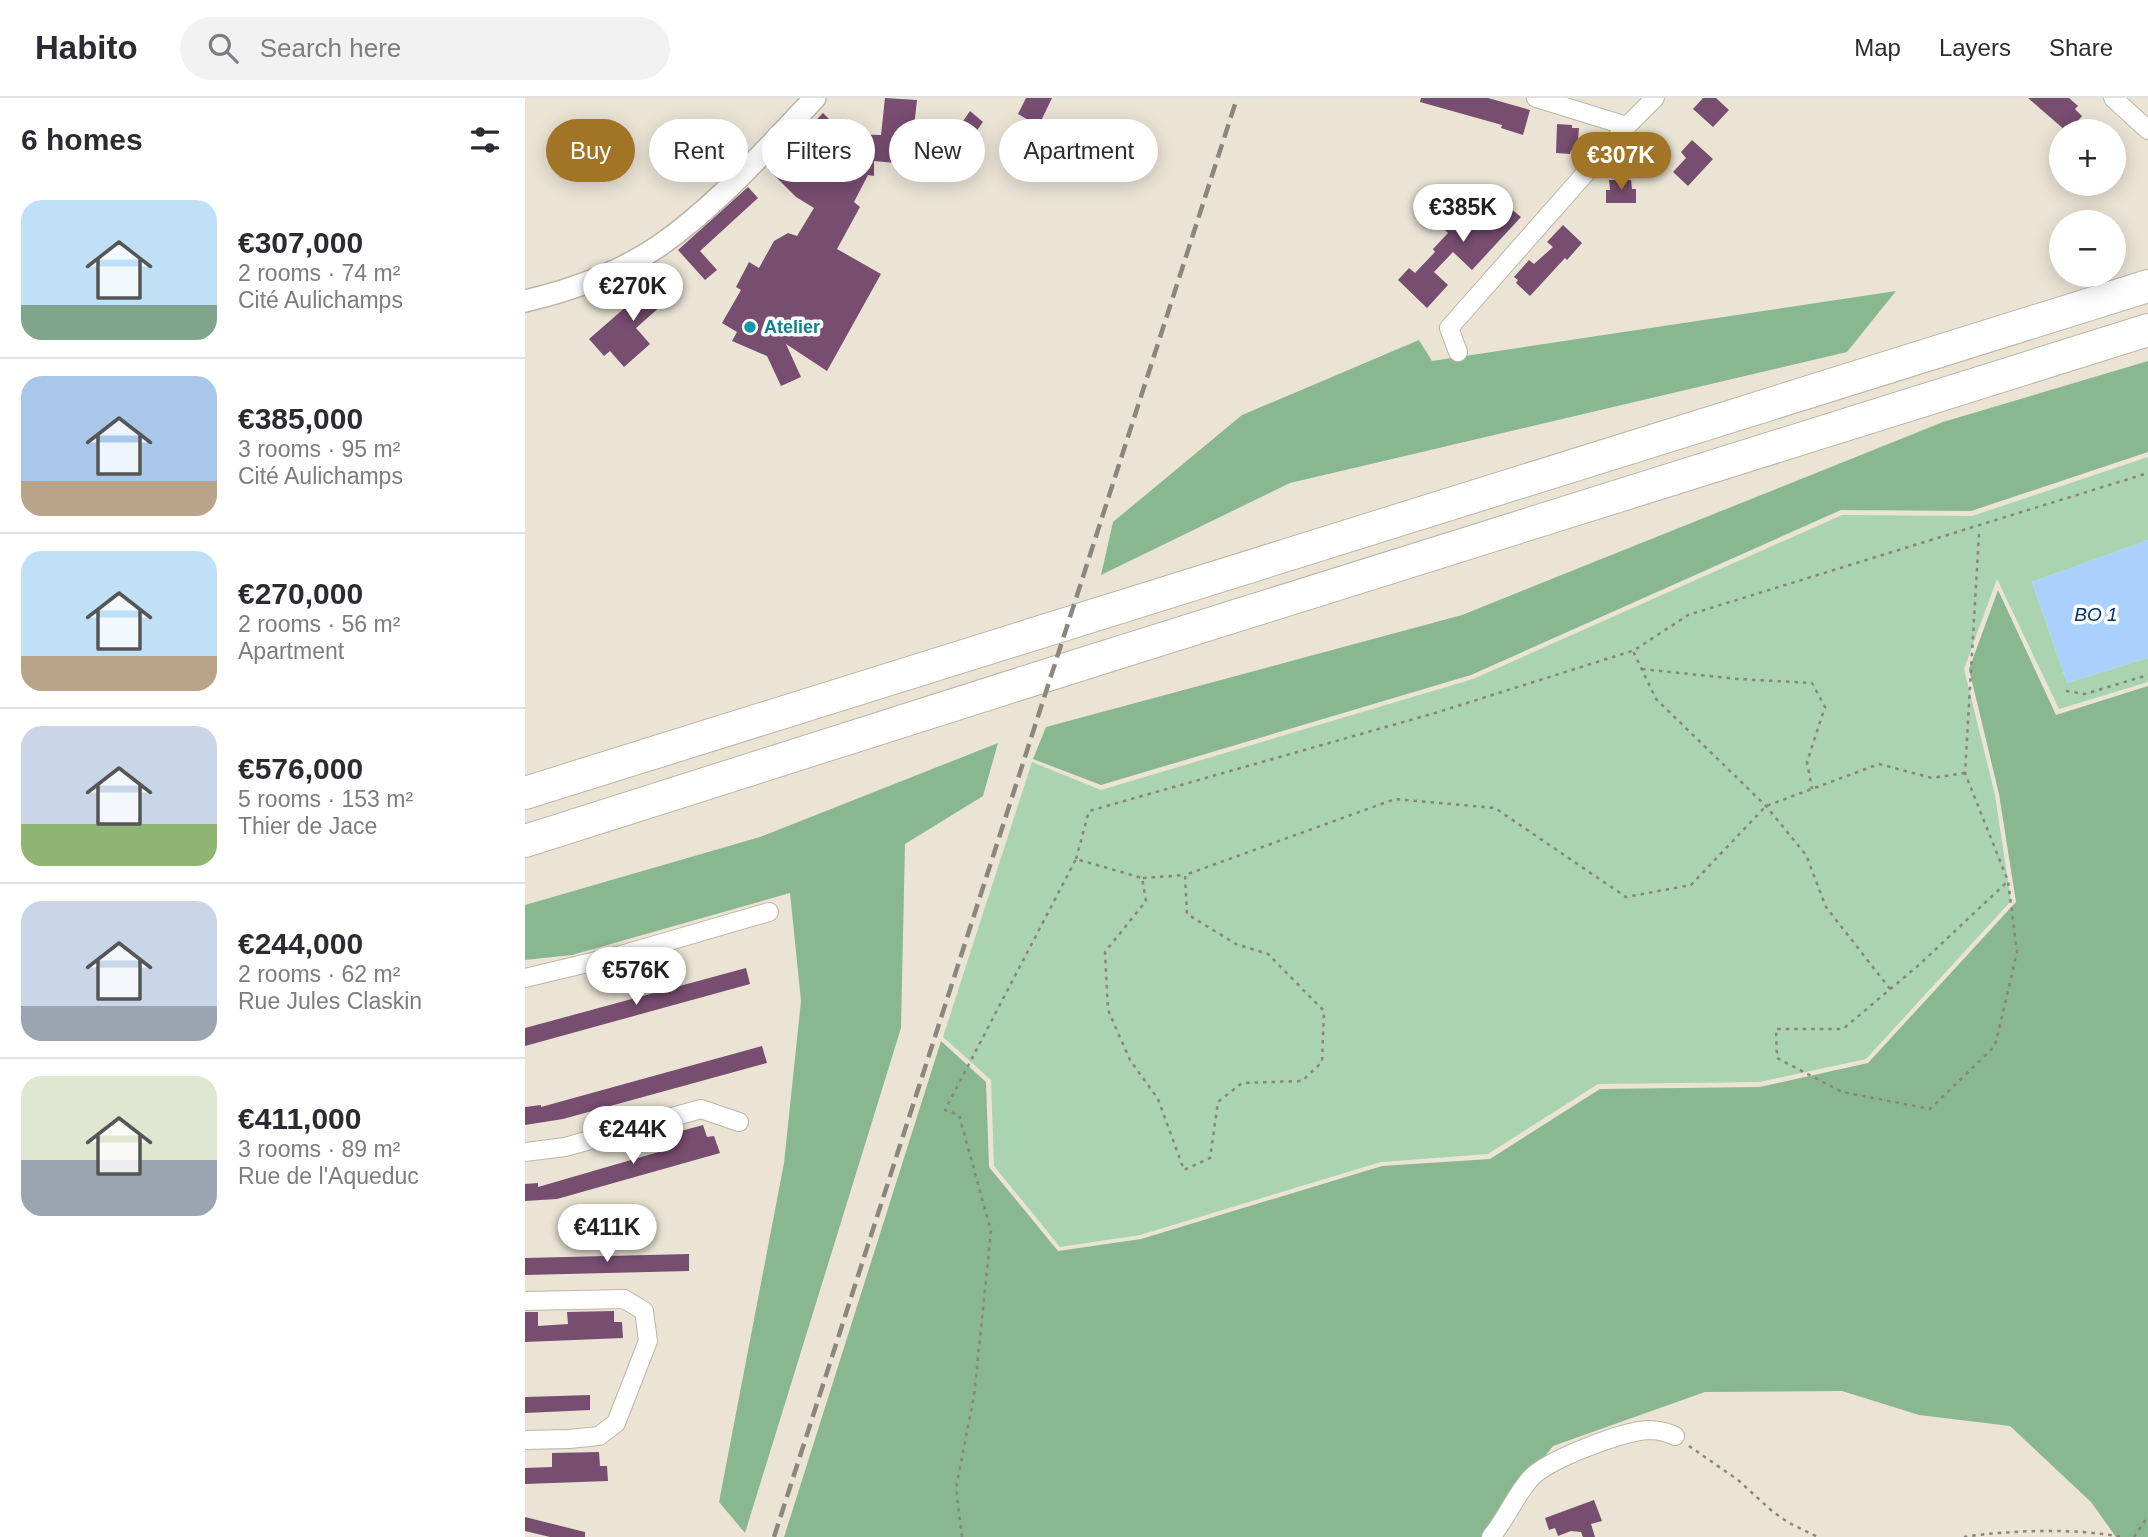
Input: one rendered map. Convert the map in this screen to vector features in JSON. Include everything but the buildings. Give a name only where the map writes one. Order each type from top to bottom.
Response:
[{"type":"highway","points":[[525,793],[2148,286]]},
{"type":"highway","points":[[525,841],[1121,651],[2148,330]]},
{"type":"street","points":[[525,301],[559,293],[600,278],[658,246],[717,199],[815,98]]},
{"type":"street","points":[[1536,98],[1627,126]]},
{"type":"street","points":[[1458,352],[1450,328],[1627,126],[1655,98]]},
{"type":"street","points":[[2113,98],[2148,130]]},
{"type":"street","points":[[525,978],[621,955],[769,912]]},
{"type":"street","points":[[525,1152],[565,1147],[701,1109],[739,1122]]},
{"type":"street","points":[[525,1301],[624,1299],[643,1311],[648,1341],[616,1423],[599,1436],[525,1440]]},
{"type":"street","points":[[1491,1537],[1532,1476],[1548,1466],[1605,1440],[1641,1431],[1650,1430],[1675,1436]]},
{"type":"path","points":[[962,1537],[956,1488],[974,1396],[991,1231],[959,1115],[945,1110],[1076,859],[1089,811],[1435,713],[1633,651],[1688,615],[2148,473]]},
{"type":"path","points":[[1979,534],[1965,773],[2008,881],[2017,952],[1995,1046],[1930,1109],[1842,1092],[1777,1058],[1776,1029],[1843,1028],[1920,964],[2008,881]]},
{"type":"path","points":[[1633,651],[1656,699],[1766,806],[1806,855],[1826,907],[1891,989]]},
{"type":"path","points":[[1642,669],[1812,683],[1825,707],[1807,762],[1812,789]]},
{"type":"path","points":[[2066,691],[2085,694],[2148,675]]},
{"type":"path","points":[[1076,859],[1142,878],[1185,875],[1395,799],[1495,808],[1626,897],[1691,885],[1766,806],[1879,764],[1932,778],[1965,773]]},
{"type":"path","points":[[1142,878],[1146,901],[1104,952],[1108,1010],[1130,1060],[1158,1099],[1184,1170],[1210,1158],[1218,1102],[1242,1083],[1302,1081],[1322,1062],[1324,1011],[1268,954],[1237,944],[1187,914],[1185,875]]},
{"type":"path","points":[[1675,1436],[1738,1480],[1772,1511],[1818,1537]]},
{"type":"path","points":[[2134,1537],[2148,1516]]},
{"type":"path","points":[[1964,1537],[1994,1533],[2076,1532],[2122,1537]]},
{"type":"green space","points":[[1896,291],[1847,352],[1290,483],[1101,575],[1113,522],[1242,415],[1419,340],[1432,361]]},
{"type":"green space","points":[[2148,361],[2148,452],[1971,511],[1841,510],[1471,675],[1101,785],[1033,759],[1046,727],[1462,615],[1943,422]]},
{"type":"green space","points":[[2148,457],[2148,540],[2032,582],[2067,683],[2148,658],[2148,682],[2059,709],[1997,579],[1964,669],[1995,795],[2011,901],[1866,1059],[1759,1082],[1598,1084],[1488,1154],[1381,1162],[1140,1235],[1060,1247],[994,1166],[991,1080],[943,1037],[1032,762],[1101,790],[1473,679],[1842,515],[1972,516]]},
{"type":"green space","points":[[1998,590],[2056,715],[2148,686],[2148,1537],[2116,1537],[2091,1502],[2010,1426],[1919,1415],[1842,1391],[1705,1392],[1553,1446],[1482,1537],[784,1537],[941,1041],[986,1082],[989,1167],[1058,1251],[1141,1239],[1382,1166],[1490,1159],[1600,1089],[1760,1087],[1868,1063],[2016,902],[1999,794],[1969,669]]},
{"type":"green space","points":[[998,743],[983,796],[905,844],[901,1028],[745,1533],[719,1502],[784,1163],[801,1001],[790,893],[572,955],[525,960],[525,905],[760,837]]},
{"type":"water","name":"BO 1","points":[[2148,540],[2148,658],[2067,683],[2032,582]]},
{"type":"railway","points":[[774,1537],[1237,98]]},
{"type":"place","name":"Atelier","points":[[750,327]]}]
